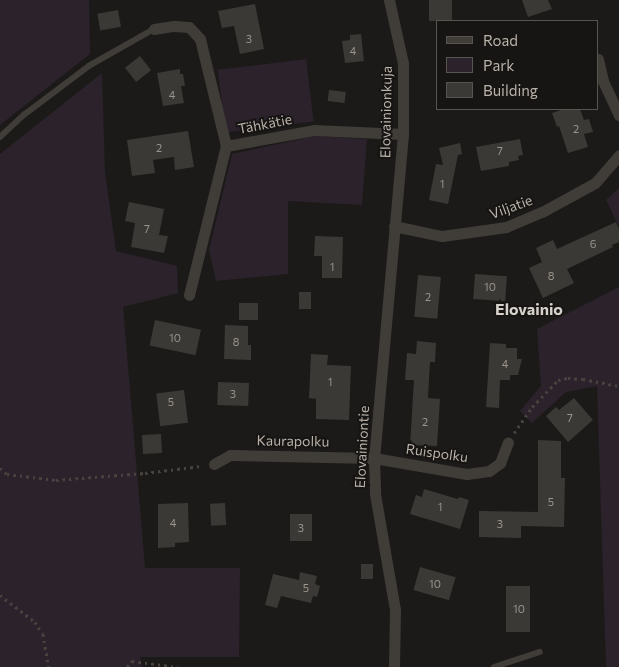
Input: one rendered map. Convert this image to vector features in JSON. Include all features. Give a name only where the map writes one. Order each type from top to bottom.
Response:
[{"type":"street","name":"Elovainionkuja","points":[[389,0],[403,62],[404,134],[394,226]]},
{"type":"street","points":[[154,29],[174,26],[190,27],[200,39],[226,146]]},
{"type":"street","points":[[599,63],[603,81],[619,115]]},
{"type":"street","name":"Tähkätie","points":[[189,295],[226,146],[314,130],[404,134]]},
{"type":"street","name":"Viljatie","points":[[394,226],[442,236],[506,227],[542,212],[594,183],[619,155]]},
{"type":"street","name":"Elovainiontie","points":[[394,226],[374,458],[375,494],[395,610],[394,667]]},
{"type":"street","name":"Ruispolku","points":[[374,458],[467,474],[489,471],[500,463],[508,442]]},
{"type":"street","name":"Kaurapolku","points":[[214,464],[230,455],[374,458]]},
{"type":"lane","points":[[0,137],[24,115],[89,66],[154,29]]},
{"type":"lane","points":[[494,667],[540,652]]},
{"type":"path","points":[[508,442],[532,407],[558,380],[568,378],[583,379],[619,386]]},
{"type":"path","points":[[0,468],[7,474],[56,480],[145,473],[214,464]]},
{"type":"path","points":[[0,595],[36,622],[43,634],[49,667]]},
{"type":"path","points":[[127,667],[132,661],[178,667]]},
{"type":"green space","points":[[0,0],[89,0],[90,54],[0,125]]},
{"type":"green space","points":[[306,59],[314,122],[225,132],[218,70]]},
{"type":"green space","points":[[102,73],[105,172],[116,251],[177,266],[178,293],[123,307],[145,568],[240,568],[239,657],[140,657],[142,667],[0,667],[0,154]]},
{"type":"green space","points":[[315,136],[367,139],[362,205],[288,201],[288,274],[216,281],[209,250],[232,154]]},
{"type":"green space","points":[[619,188],[619,227],[606,200]]},
{"type":"green space","points":[[619,287],[619,667],[606,667],[597,386],[566,392],[532,423],[520,411],[541,386],[537,329]]},
{"type":"building","points":[[429,0],[452,0],[452,20],[429,21]]},
{"type":"building","points":[[522,0],[548,0],[552,9],[528,17]]},
{"type":"building","points":[[255,4],[264,49],[240,54],[234,26],[222,28],[218,11]]},
{"type":"building","points":[[118,10],[121,27],[100,30],[97,14]]},
{"type":"building","points":[[361,34],[364,61],[345,63],[342,41],[350,40],[350,35]]},
{"type":"building","points":[[140,56],[151,70],[136,82],[125,68]]},
{"type":"building","points":[[180,69],[185,86],[181,86],[184,103],[163,106],[157,73]]},
{"type":"building","points":[[329,90],[346,92],[345,103],[328,101]]},
{"type":"building","points":[[561,110],[580,110],[584,120],[589,119],[593,132],[584,134],[588,147],[568,153],[559,126],[557,127],[552,113]]},
{"type":"building","points":[[188,131],[194,167],[175,170],[174,157],[153,160],[155,173],[132,176],[127,140]]},
{"type":"building","points":[[520,139],[523,155],[518,156],[519,160],[509,162],[509,166],[481,171],[476,147]]},
{"type":"building","points":[[460,143],[462,154],[458,155],[448,204],[429,200],[436,164],[443,165],[439,148]]},
{"type":"building","points":[[129,202],[164,209],[159,235],[168,236],[164,253],[131,247],[135,223],[125,221]]},
{"type":"building","points":[[616,222],[619,229],[619,242],[612,245],[613,247],[567,269],[574,283],[543,298],[529,268],[542,262],[536,248],[553,240],[557,249]]},
{"type":"building","points":[[315,236],[343,237],[342,278],[322,278],[322,256],[314,256]]},
{"type":"building","points":[[475,274],[507,276],[505,301],[473,299]]},
{"type":"building","points":[[418,275],[441,277],[437,319],[414,317]]},
{"type":"building","points":[[299,292],[311,292],[311,309],[299,309]]},
{"type":"building","points":[[239,303],[258,303],[258,320],[239,320]]},
{"type":"building","points":[[155,320],[201,330],[196,355],[150,345]]},
{"type":"building","points":[[225,325],[248,326],[248,345],[251,345],[251,360],[224,359]]},
{"type":"building","points":[[417,341],[436,343],[435,362],[430,362],[428,398],[440,399],[437,446],[410,445],[414,380],[405,380],[407,353],[416,354]]},
{"type":"building","points":[[490,343],[506,344],[506,348],[517,348],[517,359],[522,359],[518,375],[510,375],[510,380],[500,380],[499,408],[486,407]]},
{"type":"building","points":[[311,354],[328,355],[327,365],[351,366],[349,420],[316,419],[316,399],[309,398]]},
{"type":"building","points":[[218,382],[249,383],[248,406],[217,405]]},
{"type":"building","points":[[184,390],[188,423],[160,426],[156,393]]},
{"type":"building","points":[[574,398],[593,420],[568,442],[546,416],[556,407],[559,410]]},
{"type":"building","points":[[161,434],[162,453],[143,454],[142,435]]},
{"type":"building","points":[[538,440],[561,441],[561,478],[565,478],[564,527],[521,526],[521,538],[479,537],[479,511],[538,512]]},
{"type":"building","points":[[424,489],[458,499],[459,497],[469,500],[460,529],[410,514],[416,495],[422,497]]},
{"type":"building","points":[[188,503],[189,542],[175,543],[175,547],[158,548],[158,504]]},
{"type":"building","points":[[225,503],[226,525],[211,526],[210,504]]},
{"type":"building","points":[[290,514],[312,514],[312,541],[290,541]]},
{"type":"building","points":[[361,564],[373,564],[373,579],[361,579]]},
{"type":"building","points":[[420,567],[456,577],[449,600],[413,590]]},
{"type":"building","points":[[300,572],[317,576],[315,584],[320,586],[317,597],[313,596],[311,603],[281,596],[277,608],[265,605],[273,574],[299,580]]},
{"type":"building","points":[[506,586],[530,586],[530,632],[506,632]]},
{"type":"district","name":"Elovainio","points":[[529,309]]}]
